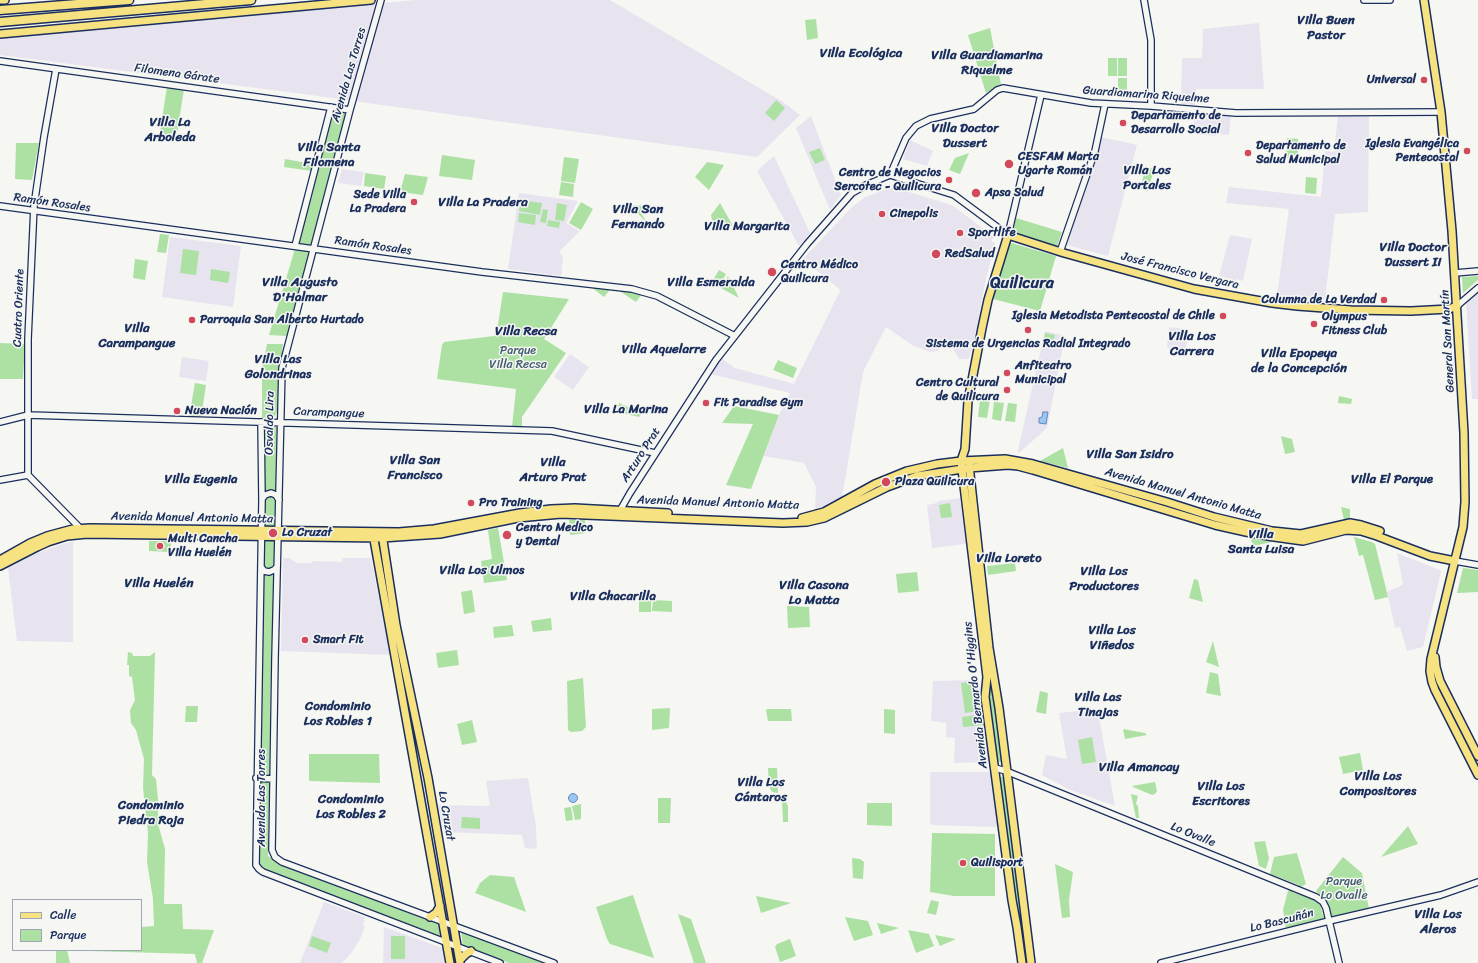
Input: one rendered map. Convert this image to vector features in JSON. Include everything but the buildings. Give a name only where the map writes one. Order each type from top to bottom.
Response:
[{"type":"highway","points":[[0,10],[129,0]]},
{"type":"highway","points":[[0,22],[251,0]]},
{"type":"main road","points":[[0,0],[5,0]]},
{"type":"main road","points":[[0,34],[371,0]]},
{"type":"main road","name":"General San Martín","points":[[1424,0],[1441,112],[1455,273],[1464,433],[1465,507],[1463,526],[1436,644]]},
{"type":"main road","name":"José Francisco Vergara","points":[[1008,235],[1060,252],[1194,288],[1282,304],[1358,310],[1412,311],[1449,309],[1457,306]]},
{"type":"main road","name":"Avenida Bernardo O'Higgins","points":[[1008,235],[988,300],[976,355],[968,401],[965,460],[1031,963]]},
{"type":"main road","name":"Avenida Manuel Antonio Matta","points":[[0,566],[48,542],[66,536],[87,534],[440,534],[540,515],[618,513],[802,518],[824,512],[875,484],[900,474],[924,467],[965,460],[1011,460],[1033,464],[1214,517],[1272,531],[1301,534],[1347,523],[1358,524],[1424,549],[1439,557]]},
{"type":"main road","name":"Avenida Manuel Antonio Matta","points":[[618,513],[783,523],[807,522],[824,518],[901,481],[923,475],[966,468],[1008,465],[1018,466],[1215,525],[1274,538],[1303,540],[1351,529],[1369,533],[1424,554],[1454,561]]},
{"type":"main road","name":"Avenida Bernardo O'Higgins","points":[[966,468],[987,677],[985,697],[1012,900],[1018,927],[1022,963]]},
{"type":"main road","name":"Avenida Manuel Antonio Matta","points":[[0,560],[40,539],[80,528],[98,527],[261,533]]},
{"type":"main road","points":[[80,528],[87,534]]},
{"type":"main road","name":"Lo Cruzat","points":[[373,535],[450,963]]},
{"type":"main road","name":"Lo Cruzat","points":[[382,535],[396,625],[428,778],[460,962]]},
{"type":"main road","points":[[1436,644],[1435,659],[1438,676],[1478,756]]},
{"type":"main road","points":[[1436,644],[1430,663],[1432,682],[1478,775]]},
{"type":"main road","points":[[430,917],[436,913],[440,906]]},
{"type":"main road","points":[[460,962],[466,954],[471,951]]},
{"type":"street","name":"Avenida Las Torres","points":[[314,249],[350,110],[381,0]]},
{"type":"street","points":[[1144,0],[1151,40],[1151,106]]},
{"type":"street","points":[[1364,0],[1390,0]]},
{"type":"street","name":"Filomena Gárate","points":[[0,61],[350,110]]},
{"type":"street","name":"Cuatro Oriente","points":[[28,475],[28,339],[34,211],[44,138],[56,69]]},
{"type":"street","name":"Guardiamarina Riquelme","points":[[890,175],[906,138],[918,124],[930,119],[974,109],[997,90],[1003,88],[1080,102],[1236,113],[1441,112]]},
{"type":"street","name":"Avenida Bernardo O'Higgins","points":[[1008,235],[1041,95]]},
{"type":"street","points":[[1060,252],[1094,151],[1105,104]]},
{"type":"street","name":"Avenida Las Torres","points":[[295,246],[331,107]]},
{"type":"street","name":"José Francisco Vergara","points":[[890,175],[954,195],[1008,235]]},
{"type":"street","name":"Arturo Prat","points":[[618,513],[655,453],[716,360],[807,244],[845,200],[856,190],[890,175]]},
{"type":"street","name":"Ramón Rosales","points":[[0,206],[492,273],[615,286],[657,296],[735,336]]},
{"type":"street","name":"Osvaldo Lira","points":[[278,533],[283,362],[314,249]]},
{"type":"street","points":[[1455,273],[1478,271]]},
{"type":"street","points":[[1457,306],[1478,288]]},
{"type":"street","points":[[272,422],[277,419],[281,408]]},
{"type":"street","name":"Carampangue","points":[[0,422],[28,415],[552,431],[655,453]]},
{"type":"street","name":"Osvaldo Lira","points":[[261,422],[261,533]]},
{"type":"street","points":[[0,480],[28,475],[80,528]]},
{"type":"street","points":[[262,500],[265,495],[271,493],[277,496],[280,500]]},
{"type":"street","name":"Avenida Las Torres","points":[[261,533],[255,862],[258,869],[500,963]]},
{"type":"street","name":"Avenida Las Torres","points":[[278,533],[272,779],[272,848],[274,855],[277,859],[554,963]]},
{"type":"street","name":"Avenida Manuel Antonio Matta","points":[[1454,561],[1478,566]]},
{"type":"street","points":[[260,567],[264,571],[269,572],[274,570],[277,566]]},
{"type":"street","name":"Lo Ovalle","points":[[995,768],[1314,895],[1325,904],[1339,963]]},
{"type":"street","points":[[256,778],[272,779]]},
{"type":"street","name":"Lo Bascuñán","points":[[1161,963],[1329,921],[1442,895],[1478,882]]},
{"type":"shaded area","points":[[416,0],[610,0],[783,102],[800,115],[757,157],[303,94],[0,55],[0,37]]},
{"type":"shaded area","points":[[1259,23],[1264,89],[1196,89],[1195,105],[1181,104],[1182,58],[1202,58],[1203,29]]},
{"type":"shaded area","points":[[1195,113],[1231,116],[1229,135],[1217,134],[1216,136],[1193,134]]},
{"type":"shaded area","points":[[811,116],[841,195],[830,210],[796,128]]},
{"type":"shaded area","points":[[1338,116],[1369,116],[1368,212],[1335,214],[1325,300],[1277,295],[1289,209],[1226,203],[1229,187],[1321,197],[1325,151],[1334,152]]},
{"type":"shaded area","points":[[1101,137],[1137,145],[1108,256],[1067,245]]},
{"type":"shaded area","points":[[910,140],[933,151],[927,166],[903,159]]},
{"type":"shaded area","points":[[774,156],[810,233],[799,246],[757,171]]},
{"type":"shaded area","points":[[342,169],[364,172],[361,186],[338,183]]},
{"type":"shaded area","points":[[892,187],[952,205],[994,237],[991,241],[995,243],[986,279],[973,345],[969,359],[959,359],[948,340],[940,346],[938,351],[930,352],[912,345],[886,327],[863,372],[842,496],[815,510],[816,487],[804,463],[764,456],[779,415],[790,393],[710,374],[721,358],[735,368],[794,384],[840,291],[803,259],[851,208],[865,197]]},
{"type":"shaded area","points":[[519,193],[578,201],[566,223],[580,231],[559,252],[563,257],[561,276],[508,269]]},
{"type":"shaded area","points":[[1230,235],[1252,239],[1243,281],[1237,279],[1235,287],[1232,286],[1233,279],[1219,276]]},
{"type":"shaded area","points":[[170,237],[241,246],[233,307],[162,297]]},
{"type":"shaded area","points":[[1478,291],[1478,399],[1472,399],[1466,301]]},
{"type":"shaded area","points":[[1169,327],[1188,329],[1186,350],[1167,348]]},
{"type":"shaded area","points":[[1045,331],[1065,336],[1047,428],[1019,453],[1018,450]]},
{"type":"shaded area","points":[[570,354],[589,367],[573,390],[554,377]]},
{"type":"shaded area","points":[[182,357],[209,361],[206,381],[179,377]]},
{"type":"shaded area","points":[[960,498],[966,544],[932,548],[927,505],[937,503],[938,501]]},
{"type":"shaded area","points":[[73,542],[73,642],[17,641],[8,568],[35,554]]},
{"type":"shaded area","points":[[1397,553],[1440,570],[1441,572],[1423,647],[1407,651],[1400,627],[1395,628],[1387,592],[1402,585],[1403,583]]},
{"type":"shaded area","points":[[283,558],[289,558],[297,563],[311,563],[313,561],[342,562],[342,558],[371,558],[390,655],[281,651]]},
{"type":"shaded area","points":[[978,680],[983,703],[989,760],[988,762],[954,763],[955,738],[946,737],[946,723],[931,721],[933,681]]},
{"type":"shaded area","points":[[1088,710],[1098,711],[1115,806],[1068,789],[1042,775],[1046,755],[1067,759],[1059,713]]},
{"type":"shaded area","points":[[990,772],[998,824],[996,827],[932,825],[930,823],[930,773]]},
{"type":"shaded area","points":[[528,778],[536,827],[537,849],[525,848],[522,835],[444,832],[438,805],[490,806],[486,781]]},
{"type":"shaded area","points":[[324,902],[365,917],[363,925],[365,926],[360,939],[352,952],[342,963],[300,963]]},
{"type":"shaded area","points":[[384,927],[442,948],[445,963],[383,963]]},
{"type":"green space","points":[[816,19],[818,38],[807,40],[805,20]]},
{"type":"green space","points":[[990,28],[1001,84],[986,93],[968,35]]},
{"type":"green space","points":[[1108,58],[1117,58],[1117,76],[1108,76]]},
{"type":"green space","points":[[1118,58],[1127,58],[1127,76],[1118,76]]},
{"type":"green space","points":[[1118,78],[1127,78],[1127,96],[1118,96]]},
{"type":"green space","points":[[167,87],[184,89],[176,140],[159,138]]},
{"type":"green space","points":[[776,100],[785,108],[774,121],[765,113]]},
{"type":"green space","points":[[334,111],[347,113],[311,245],[298,243]]},
{"type":"green space","points":[[1287,138],[1298,139],[1298,159],[1286,158]]},
{"type":"green space","points":[[16,143],[39,143],[32,180],[15,179]]},
{"type":"green space","points":[[820,148],[825,160],[815,164],[809,152]]},
{"type":"green space","points":[[969,153],[960,174],[949,170],[955,158]]},
{"type":"green space","points":[[442,155],[475,160],[472,180],[439,176]]},
{"type":"green space","points":[[564,157],[579,159],[575,183],[561,181]]},
{"type":"green space","points":[[285,159],[313,164],[312,171],[284,167]]},
{"type":"green space","points":[[707,162],[724,165],[709,190],[695,177]]},
{"type":"green space","points":[[1146,167],[1154,169],[1148,191],[1140,189]]},
{"type":"green space","points":[[365,173],[386,176],[384,189],[364,186]]},
{"type":"green space","points":[[405,174],[428,177],[423,195],[400,192]]},
{"type":"green space","points":[[1306,177],[1317,178],[1316,194],[1305,193]]},
{"type":"green space","points":[[561,182],[574,184],[573,197],[559,195]]},
{"type":"green space","points":[[521,200],[542,203],[540,215],[519,211]]},
{"type":"green space","points":[[581,202],[593,209],[581,230],[569,223]]},
{"type":"green space","points":[[557,203],[567,205],[564,221],[555,220]]},
{"type":"green space","points":[[720,203],[733,226],[712,220],[711,215]]},
{"type":"green space","points":[[630,205],[648,206],[656,209],[652,213],[649,209],[642,215],[645,219],[644,220]]},
{"type":"green space","points":[[543,209],[548,210],[546,223],[540,222]]},
{"type":"green space","points":[[519,213],[536,215],[535,225],[518,222]]},
{"type":"green space","points":[[1016,218],[1062,232],[1057,246],[1012,233]]},
{"type":"green space","points":[[548,220],[560,222],[559,228],[547,226]]},
{"type":"green space","points":[[160,234],[169,235],[166,253],[157,252]]},
{"type":"green space","points":[[1008,242],[1056,256],[1040,311],[993,299]]},
{"type":"green space","points":[[183,249],[199,251],[196,275],[180,273]]},
{"type":"green space","points":[[295,249],[309,251],[287,336],[269,335]]},
{"type":"green space","points":[[135,259],[148,261],[145,280],[133,278]]},
{"type":"green space","points":[[211,269],[230,272],[228,283],[210,280]]},
{"type":"green space","points":[[719,270],[726,274],[719,286],[712,282]]},
{"type":"green space","points":[[728,276],[739,298],[721,288]]},
{"type":"green space","points":[[1478,276],[1478,280],[1463,293],[1462,277]]},
{"type":"green space","points":[[591,287],[611,288],[604,297]]},
{"type":"green space","points":[[618,290],[642,294],[636,302]]},
{"type":"green space","name":"Parque Villa Recsa","points":[[503,292],[569,299],[544,339],[566,353],[522,417],[522,427],[512,427],[516,389],[437,379],[442,345],[444,342],[494,336],[497,331]]},
{"type":"green space","points":[[1045,333],[1055,335],[1052,347],[1043,345]]},
{"type":"green space","points":[[0,343],[25,344],[23,379],[0,379]]},
{"type":"green space","points":[[267,344],[283,344],[278,409],[274,418],[272,419],[262,418],[262,369]]},
{"type":"green space","points":[[778,360],[797,368],[793,378],[773,370]]},
{"type":"green space","points":[[195,383],[206,385],[201,418],[189,417]]},
{"type":"green space","points":[[1339,396],[1352,399],[1351,404],[1338,403]]},
{"type":"green space","points":[[980,399],[990,400],[987,418],[978,417]]},
{"type":"green space","points":[[994,402],[1004,403],[1001,421],[992,419]]},
{"type":"green space","points":[[619,403],[642,413],[639,417],[617,412]]},
{"type":"green space","points":[[1008,403],[1017,404],[1015,422],[1005,421]]},
{"type":"green space","points":[[734,406],[779,415],[751,489],[726,485],[753,424],[722,423]]},
{"type":"green space","points":[[263,427],[277,427],[268,856],[278,863],[438,924],[440,936],[266,870],[258,863]]},
{"type":"green space","points":[[1281,436],[1292,439],[1295,452],[1285,454]]},
{"type":"green space","points":[[1063,448],[1068,468],[1040,461]]},
{"type":"green space","points":[[950,503],[952,517],[941,518],[939,505]]},
{"type":"green space","points":[[1341,507],[1350,509],[1350,519],[1344,520]]},
{"type":"green space","points":[[569,520],[585,520],[586,533],[570,535]]},
{"type":"green space","points":[[498,528],[507,580],[484,583],[481,561],[492,559],[488,530]]},
{"type":"green space","points":[[1250,536],[1272,542],[1253,546]]},
{"type":"green space","points":[[1354,537],[1375,544],[1388,597],[1375,600],[1363,555],[1359,556]]},
{"type":"green space","name":"Multi Cancha Villa Huelén","points":[[149,541],[171,541],[171,552],[149,551]]},
{"type":"green space","points":[[1015,563],[1016,571],[988,575],[987,566]]},
{"type":"green space","points":[[1463,568],[1478,570],[1478,592],[1457,593]]},
{"type":"green space","points":[[917,572],[919,591],[898,593],[896,574]]},
{"type":"green space","points":[[1194,579],[1198,580],[1203,602],[1189,598]]},
{"type":"green space","points":[[472,590],[475,612],[464,614],[461,592]]},
{"type":"green space","points":[[639,598],[651,599],[651,612],[639,612]]},
{"type":"green space","points":[[653,600],[672,601],[672,612],[652,611]]},
{"type":"green space","points":[[787,606],[809,607],[810,627],[788,628]]},
{"type":"green space","points":[[551,618],[552,630],[533,632],[531,621]]},
{"type":"green space","points":[[512,625],[514,636],[494,638],[493,627]]},
{"type":"green space","points":[[1213,641],[1219,667],[1206,662]]},
{"type":"green space","points":[[457,650],[459,665],[438,668],[436,653]]},
{"type":"green space","points":[[128,652],[132,653],[133,656],[150,656],[155,652],[152,775],[156,779],[158,824],[165,849],[164,904],[182,904],[183,929],[214,930],[202,963],[197,963],[195,954],[89,951],[142,951],[142,927],[154,926],[153,899],[147,862],[148,833],[143,788],[144,759],[136,730],[131,723],[130,710],[135,700],[132,677],[129,676],[129,665],[127,665]]},
{"type":"green space","points":[[1210,672],[1218,674],[1221,696],[1206,693]]},
{"type":"green space","points":[[583,678],[586,727],[582,731],[571,732],[568,730],[567,681]]},
{"type":"green space","points":[[976,681],[980,711],[965,713],[961,683]]},
{"type":"green space","points":[[1437,683],[1459,722],[1454,722],[1436,685]]},
{"type":"green space","points":[[986,689],[992,689],[1002,762],[996,761]]},
{"type":"green space","points":[[1040,691],[1048,693],[1046,714],[1036,712]]},
{"type":"green space","points":[[186,706],[198,706],[197,722],[185,722]]},
{"type":"green space","points":[[670,708],[669,728],[652,730],[652,709]]},
{"type":"green space","points":[[791,709],[792,721],[768,721],[766,710]]},
{"type":"green space","points":[[884,709],[895,710],[895,734],[884,733]]},
{"type":"green space","points":[[983,714],[984,725],[963,727],[962,717]]},
{"type":"green space","points":[[472,720],[477,742],[462,745],[457,724]]},
{"type":"green space","points":[[1123,729],[1145,733],[1147,735],[1125,739]]},
{"type":"green space","points":[[1458,729],[1463,729],[1478,759],[1478,768]]},
{"type":"green space","points":[[1092,737],[1096,762],[1082,764],[1078,740]]},
{"type":"green space","points":[[1360,753],[1363,770],[1343,774],[1339,757]]},
{"type":"green space","points":[[309,754],[379,754],[380,783],[309,781]]},
{"type":"green space","points":[[768,768],[777,768],[778,793],[772,792],[769,786]]},
{"type":"green space","points":[[998,777],[1004,777],[1023,917],[1018,916],[1015,902]]},
{"type":"green space","points":[[1155,782],[1157,791],[1152,795],[1132,786]]},
{"type":"green space","points":[[1131,794],[1138,796],[1136,804],[1138,806],[1139,818],[1136,818]]},
{"type":"green space","points":[[658,798],[671,798],[670,823],[658,823]]},
{"type":"green space","points":[[782,800],[786,802],[788,806],[788,822],[783,822]]},
{"type":"green space","points":[[867,803],[892,803],[892,826],[867,825]]},
{"type":"green space","points":[[581,804],[581,819],[575,820],[572,806]]},
{"type":"green space","points":[[571,807],[573,820],[566,821],[564,808]]},
{"type":"green space","points":[[462,817],[480,818],[480,829],[461,828]]},
{"type":"green space","points":[[1408,826],[1418,844],[1381,857]]},
{"type":"green space","name":"Quilisport","points":[[932,833],[995,834],[995,896],[954,896],[930,892]]},
{"type":"green space","points":[[1265,841],[1269,858],[1266,869],[1259,866],[1254,842]]},
{"type":"green space","name":"Parque Lo Ovalle","points":[[1297,853],[1306,884],[1292,892],[1314,899],[1320,904],[1323,916],[1331,914],[1327,902],[1316,891],[1343,857],[1362,873],[1369,909],[1286,928],[1283,910],[1288,891],[1299,885],[1270,874],[1274,857]]},
{"type":"green space","points":[[852,858],[860,859],[864,862],[863,879],[853,878]]},
{"type":"green space","points":[[1055,864],[1073,872],[1069,900],[1070,917],[1062,918]]},
{"type":"green space","points":[[490,875],[514,877],[526,912],[475,893],[480,883]]},
{"type":"green space","points":[[633,895],[654,958],[610,944],[596,907]]},
{"type":"green space","points":[[756,896],[791,903],[761,913]]},
{"type":"green space","points":[[931,900],[939,902],[936,915],[927,913]]},
{"type":"green space","points":[[678,914],[691,919],[706,963],[694,963]]},
{"type":"green space","points":[[845,917],[868,921],[873,935],[854,941]]},
{"type":"green space","points":[[1023,919],[1028,963],[1024,963],[1018,921]]},
{"type":"green space","points":[[877,923],[899,928],[881,934]]},
{"type":"green space","points":[[461,930],[547,963],[509,963],[463,946]]},
{"type":"green space","points":[[908,930],[929,934],[934,946],[916,953]]},
{"type":"green space","points":[[935,935],[956,939],[940,946]]},
{"type":"green space","points":[[312,936],[331,943],[327,953],[309,946]]},
{"type":"green space","points":[[391,936],[405,936],[405,959],[391,959]]},
{"type":"green space","points":[[790,939],[796,956],[780,962],[775,947],[777,944]]},
{"type":"green space","points":[[56,951],[67,951],[70,963],[56,963]]},
{"type":"water","points":[[1043,412],[1048,412],[1046,424],[1039,423],[1039,418],[1042,417]]},
{"type":"water","points":[[571,794],[575,794],[577,798],[575,802],[571,802],[569,800],[569,796]]},
{"type":"place","name":"Universal","points":[[1424,80]]},
{"type":"place","name":"Departamento de Desarrollo Social","points":[[1123,123]]},
{"type":"place","name":"Iglesia Evangélica Pentecostal","points":[[1467,151]]},
{"type":"place","name":"Departamento de Salud Municipal","points":[[1248,153]]},
{"type":"place","name":"CESFAM Marta Ugarte Román","points":[[1009,164]]},
{"type":"place","name":"Centro de Negocios Sercotec - Quilicura","points":[[949,180]]},
{"type":"place","name":"Apsa Salud","points":[[976,193]]},
{"type":"place","name":"Sede Villa La Pradera","points":[[414,202]]},
{"type":"place","name":"Cinepolis","points":[[882,214]]},
{"type":"place","name":"Sportlife","points":[[960,233]]},
{"type":"place","name":"RedSalud","points":[[936,254]]},
{"type":"place","name":"Centro Médico Quilicura","points":[[772,272]]},
{"type":"place","name":"Columna de La Verdad","points":[[1384,300]]},
{"type":"place","name":"Iglesia Metodista Pentecostal de Chile","points":[[1223,316]]},
{"type":"place","name":"Parroquia San Alberto Hurtado","points":[[192,320]]},
{"type":"place","name":"Olympus Fitness Club","points":[[1314,324]]},
{"type":"place","name":"Sistema de Urgencias Radial Integrado","points":[[1028,330]]},
{"type":"place","name":"Anfiteatro Municipal","points":[[1007,373]]},
{"type":"place","name":"Centro Cultural de Quilicura","points":[[1007,390]]},
{"type":"place","name":"Fit Paradise Gym","points":[[706,403]]},
{"type":"place","name":"Nueva Nación","points":[[177,411]]},
{"type":"place","name":"Plaza Quilicura","points":[[886,482]]},
{"type":"place","name":"Pro Training","points":[[471,503]]},
{"type":"place","name":"Lo Cruzat","points":[[273,533]]},
{"type":"place","name":"Centro Medico y Dental","points":[[507,535]]},
{"type":"place","name":"Multi Cancha Villa Huelén","points":[[160,546]]},
{"type":"place","name":"Smart Fit","points":[[305,640]]},
{"type":"place","name":"Quilisport","points":[[963,863]]},
{"type":"district","name":"Villa Buen Pastor","points":[[1326,28]]},
{"type":"district","name":"Villa Ecológica","points":[[861,54]]},
{"type":"district","name":"Villa Guardiamarina Riquelme","points":[[987,64]]},
{"type":"district","name":"Villa La Arboleda","points":[[170,130]]},
{"type":"district","name":"Villa Doctor Dussert","points":[[965,136]]},
{"type":"district","name":"Villa Santa Filomena","points":[[329,156]]},
{"type":"district","name":"Villa Los Portales","points":[[1147,178]]},
{"type":"district","name":"Villa La Pradera","points":[[483,203]]},
{"type":"district","name":"Villa San Fernando","points":[[638,218]]},
{"type":"district","name":"Villa Margarita","points":[[747,227]]},
{"type":"district","name":"Villa Doctor Dussert II","points":[[1413,256]]},
{"type":"district","name":"Villa Esmeralda","points":[[711,283]]},
{"type":"district","name":"Quilicura","points":[[1022,284]]},
{"type":"district","name":"Villa Augusto D'Halmar","points":[[300,290]]},
{"type":"district","name":"Villa Recsa","points":[[526,332]]},
{"type":"district","name":"Villa Carampangue","points":[[137,336]]},
{"type":"district","name":"Villa Los Carrera","points":[[1192,344]]},
{"type":"district","name":"Villa Aquelarre","points":[[664,350]]},
{"type":"district","name":"Villa Epopeya de la Concepción","points":[[1299,362]]},
{"type":"district","name":"Villa Las Golondrinas","points":[[278,368]]},
{"type":"district","name":"Villa La Marina","points":[[626,410]]},
{"type":"district","name":"Villa San Isidro","points":[[1130,455]]},
{"type":"district","name":"Villa San Francisco","points":[[415,468]]},
{"type":"district","name":"Villa Arturo Prat","points":[[553,470]]},
{"type":"district","name":"Villa Eugenia","points":[[201,480]]},
{"type":"district","name":"Villa El Parque","points":[[1392,480]]},
{"type":"district","name":"Villa Santa Luisa","points":[[1261,542]]},
{"type":"district","name":"Villa Loreto","points":[[1009,559]]},
{"type":"district","name":"Villa Los Ulmos","points":[[482,571]]},
{"type":"district","name":"Villa Los Productores","points":[[1104,580]]},
{"type":"district","name":"Villa Huelén","points":[[159,584]]},
{"type":"district","name":"Villa Casona Lo Matta","points":[[814,594]]},
{"type":"district","name":"Villa Chacarilla","points":[[613,597]]},
{"type":"district","name":"Villa Los Viñedos","points":[[1112,638]]},
{"type":"district","name":"Villa Las Tinajas","points":[[1098,706]]},
{"type":"district","name":"Condominio Los Robles 1","points":[[338,714]]},
{"type":"district","name":"Villa Amancay","points":[[1139,768]]},
{"type":"district","name":"Villa Los Compositores","points":[[1378,784]]},
{"type":"district","name":"Villa Los Cántaros","points":[[761,790]]},
{"type":"district","name":"Villa Los Escritores","points":[[1221,794]]},
{"type":"district","name":"Condominio Los Robles 2","points":[[351,808]]},
{"type":"district","name":"Condominio Piedra Roja","points":[[151,814]]},
{"type":"district","name":"Villa Los Aleros","points":[[1438,922]]}]
